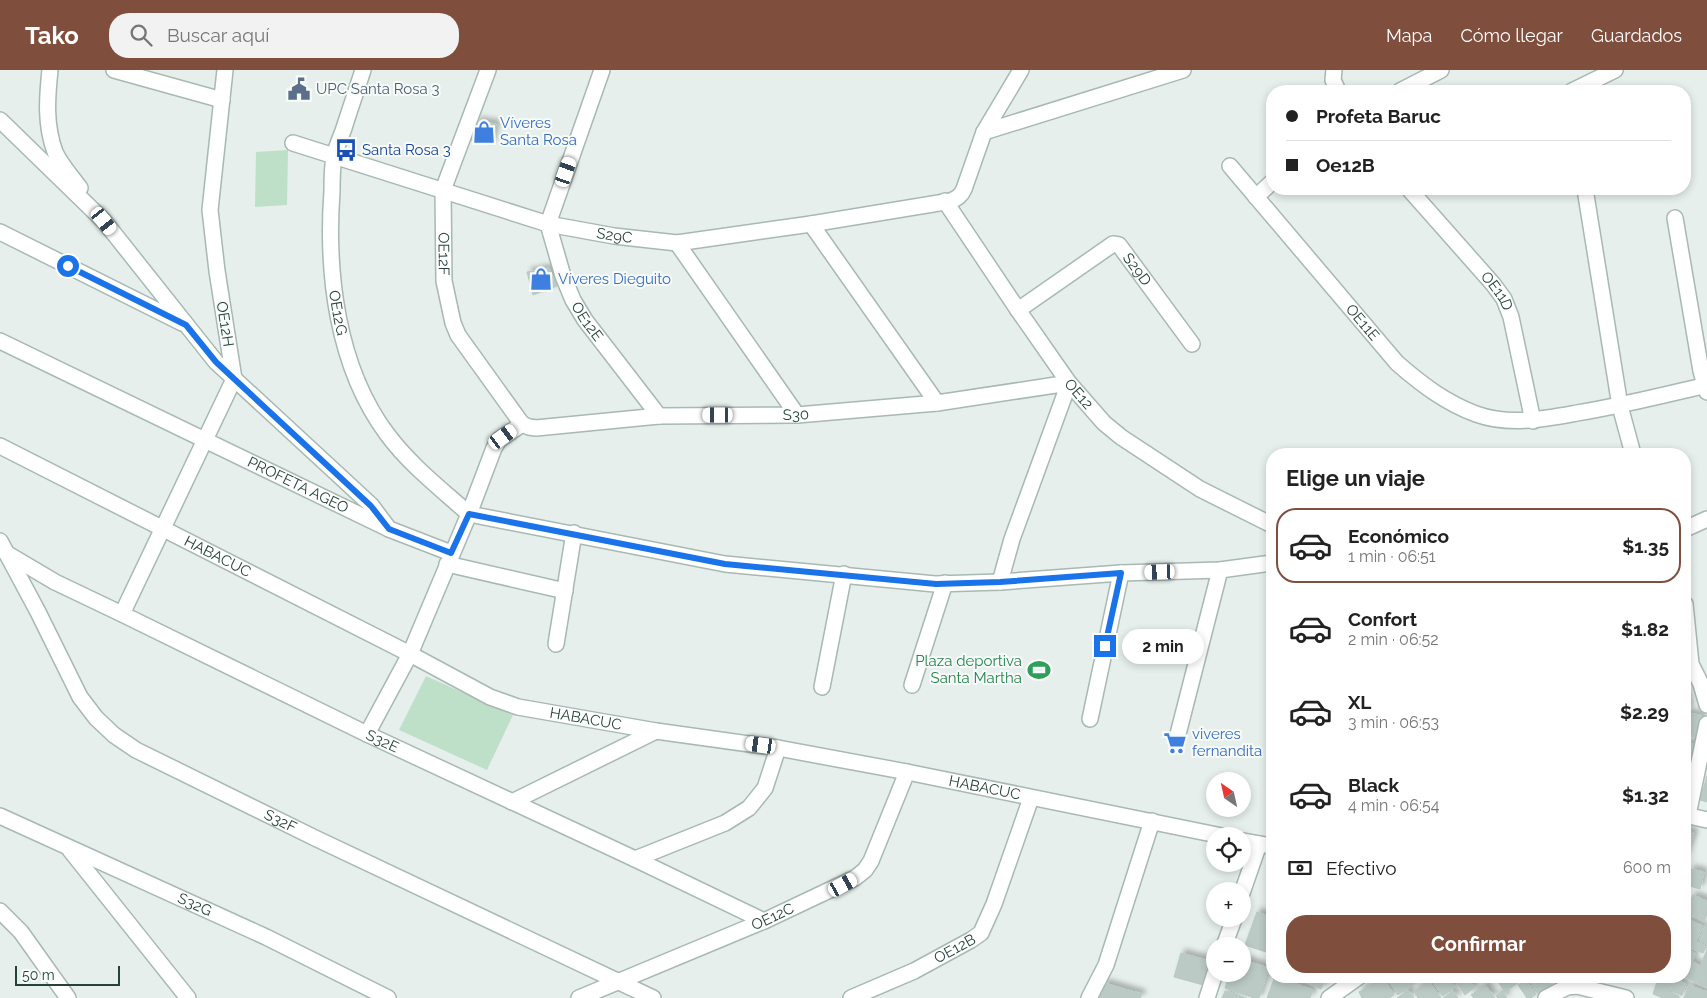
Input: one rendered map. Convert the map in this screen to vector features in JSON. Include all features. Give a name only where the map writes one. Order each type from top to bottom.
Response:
[{"type":"street","points":[[50,70],[48,127],[56,153],[104,221],[209,354],[371,506],[389,529]]},
{"type":"street","points":[[114,70],[222,100]]},
{"type":"street","name":"OE12H","points":[[225,70],[210,210],[217,271],[234,379]]},
{"type":"street","name":"OE12G","points":[[363,70],[334,157],[330,208],[330,266],[340,322],[358,383],[372,412],[388,435],[426,475],[469,514]]},
{"type":"street","name":"OE12F","points":[[488,70],[443,190],[444,274],[454,323],[466,347],[522,424]]},
{"type":"street","points":[[548,224],[602,70]]},
{"type":"street","points":[[945,201],[951,201],[961,195],[984,132],[1021,70]]},
{"type":"street","points":[[984,132],[1183,70]]},
{"type":"street","points":[[1334,70],[1333,80],[1335,85]]},
{"type":"street","points":[[1412,85],[1441,70]]},
{"type":"street","points":[[1584,85],[1615,70]]},
{"type":"street","points":[[0,120],[104,221]]},
{"type":"street","name":"S29C","points":[[293,143],[548,224],[614,236],[677,242],[811,224],[945,201]]},
{"type":"street","name":"OE11E","points":[[1230,166],[1397,363],[1421,383],[1448,401],[1477,414],[1501,419],[1533,421],[1620,406],[1706,387]]},
{"type":"street","points":[[1256,197],[1266,188]]},
{"type":"street","name":"OE11D","points":[[1414,195],[1504,299],[1511,317],[1533,421]]},
{"type":"street","points":[[1586,195],[1620,406],[1631,448]]},
{"type":"street","name":"OE12","points":[[945,201],[1018,310],[1070,383],[1098,418],[1121,437],[1200,489],[1266,522]]},
{"type":"street","points":[[1675,218],[1706,387]]},
{"type":"street","name":"OE12E","points":[[548,224],[572,300],[585,320],[659,416]]},
{"type":"street","points":[[811,224],[937,403]]},
{"type":"street","points":[[0,232],[186,325]]},
{"type":"street","points":[[677,242],[797,415]]},
{"type":"street","name":"S29D","points":[[1018,310],[1113,244],[1116,244],[1119,245],[1192,344]]},
{"type":"street","name":"PROFETA AGEO","points":[[0,341],[449,558],[565,592]]},
{"type":"street","points":[[122,614],[204,438],[234,379]]},
{"type":"street","points":[[1000,582],[1015,531],[1070,383]]},
{"type":"street","name":"S30","points":[[522,424],[536,428],[659,416],[797,415],[937,403],[1070,383]]},
{"type":"street","points":[[368,734],[410,654],[469,514],[496,444],[522,424]]},
{"type":"street","name":"HABACUC","points":[[0,446],[410,654],[490,697],[518,707],[656,731],[778,748],[1206,833]]},
{"type":"street","points":[[469,514],[725,564],[936,584],[1000,582],[1121,573],[1220,570],[1266,564]]},
{"type":"street","points":[[1691,526],[1707,519]]},
{"type":"street","points":[[556,644],[574,533]]},
{"type":"street","name":"S32E","points":[[3,547],[55,582],[368,734],[635,859],[764,922]]},
{"type":"street","name":"S32F","points":[[3,547],[80,697],[96,718],[114,735],[136,750],[314,838],[653,998]]},
{"type":"street","points":[[1177,738],[1220,570]]},
{"type":"street","points":[[1090,719],[1121,573]]},
{"type":"street","points":[[822,686],[844,574]]},
{"type":"street","points":[[912,685],[945,583]]},
{"type":"street","points":[[1691,668],[1701,684],[1707,705]]},
{"type":"street","points":[[1691,796],[1707,724]]},
{"type":"street","points":[[512,802],[656,731]]},
{"type":"street","points":[[635,859],[725,823],[749,808],[765,788],[778,748]]},
{"type":"street","name":"OE12C","points":[[579,998],[764,922],[843,885],[865,870],[872,861],[907,772]]},
{"type":"street","name":"OE12B","points":[[851,998],[914,971],[981,933],[994,904],[1031,798]]},
{"type":"street","points":[[1691,811],[1707,820]]},
{"type":"street","name":"S32G","points":[[0,816],[266,937],[388,998]]},
{"type":"street","points":[[1089,998],[1106,965],[1152,821]]},
{"type":"street","points":[[1248,882],[1266,845],[1251,842]]},
{"type":"street","points":[[69,849],[188,998]]},
{"type":"street","points":[[0,911],[21,932],[68,998]]},
{"type":"street","points":[[1207,998],[1212,982]]},
{"type":"street","points":[[1329,998],[1346,983]]},
{"type":"street","points":[[1546,998],[1566,986],[1576,986],[1626,998]]},
{"type":"green space","points":[[288,150],[287,205],[255,207],[256,152]]},
{"type":"green space","points":[[426,676],[513,715],[487,770],[399,730]]},
{"type":"building","name":"Víveres Santa Rosa","points":[[477,121],[496,124],[491,145],[470,140]]},
{"type":"building","name":"Víveres Dieguito","points":[[549,268],[557,286],[533,295],[527,272]]},
{"type":"building","points":[[1691,714],[1701,715],[1699,738],[1691,737]]},
{"type":"building","points":[[1691,743],[1700,745],[1696,763],[1691,762]]},
{"type":"building","points":[[1691,767],[1695,768],[1691,786]]},
{"type":"building","points":[[1707,776],[1707,802],[1700,800]]},
{"type":"building","points":[[1691,869],[1704,872],[1700,889],[1691,886]]},
{"type":"building","points":[[1693,895],[1707,901],[1707,914],[1704,921],[1691,915],[1691,899]]},
{"type":"building","points":[[1257,912],[1266,915],[1266,952],[1251,947],[1251,937],[1248,937]]},
{"type":"building","points":[[1691,921],[1703,926],[1696,941],[1706,946],[1703,953],[1691,948]]},
{"type":"building","points":[[1707,925],[1707,944],[1699,940]]},
{"type":"building","points":[[1707,950],[1707,967],[1701,964]]},
{"type":"building","points":[[1691,952],[1695,953],[1693,960],[1691,959]]},
{"type":"building","points":[[1181,953],[1206,960],[1207,986],[1174,977]]},
{"type":"building","points":[[1691,961],[1707,969],[1707,988],[1691,980]]},
{"type":"building","points":[[1251,962],[1266,967],[1266,977],[1259,998],[1225,988],[1227,982],[1251,982]]},
{"type":"building","points":[[1104,983],[1142,994],[1140,998],[1099,998]]},
{"type":"building","points":[[1272,983],[1294,983],[1313,990],[1310,998],[1267,998]]},
{"type":"building","points":[[1308,983],[1324,983],[1321,989]]},
{"type":"building","points":[[1373,983],[1387,983],[1394,995],[1389,998],[1362,998],[1359,992]]},
{"type":"building","points":[[1390,983],[1415,983],[1398,995]]},
{"type":"building","points":[[1426,983],[1430,983],[1441,998],[1418,998],[1414,991]]},
{"type":"building","points":[[1433,983],[1452,983],[1455,987],[1443,996]]},
{"type":"building","points":[[1456,983],[1472,983],[1475,987],[1465,995]]},
{"type":"building","points":[[1499,983],[1517,983],[1505,992]]},
{"type":"building","points":[[1528,983],[1536,994],[1531,998],[1527,998],[1518,985]]},
{"type":"building","points":[[1531,983],[1550,983],[1552,985],[1538,994]]},
{"type":"building","points":[[1657,983],[1672,983],[1669,992],[1679,996],[1679,998],[1663,998],[1653,994]]},
{"type":"building","points":[[1674,983],[1686,984],[1682,995],[1671,991]]},
{"type":"building","points":[[1485,985],[1495,998],[1474,998],[1471,995]]},
{"type":"building","points":[[1689,985],[1707,992],[1707,998],[1684,998]]},
{"type":"building","points":[[1408,990],[1414,998],[1397,998]]},
{"type":"building","points":[[1225,991],[1247,998],[1222,998]]},
{"type":"building","points":[[1453,991],[1458,998],[1443,998]]},
{"type":"building","points":[[1502,991],[1507,998],[1498,998],[1496,996]]},
{"type":"place","name":"UPC Santa Rosa 3","points":[[299,89]]},
{"type":"place","name":"Víveres Santa Rosa","points":[[484,132]]},
{"type":"place","name":"Santa Rosa 3","points":[[346,150]]},
{"type":"place","name":"Víveres Dieguito","points":[[541,279]]},
{"type":"place","name":"Plaza deportiva Santa Martha","points":[[1039,670]]},
{"type":"place","name":"viveres fernandita","points":[[1175,743]]},
{"type":"route","points":[[68,266],[186,325],[216,362],[371,506],[389,529],[420,542],[451,553],[469,514],[725,564],[936,584],[1000,582],[1121,573],[1105,646]]}]
